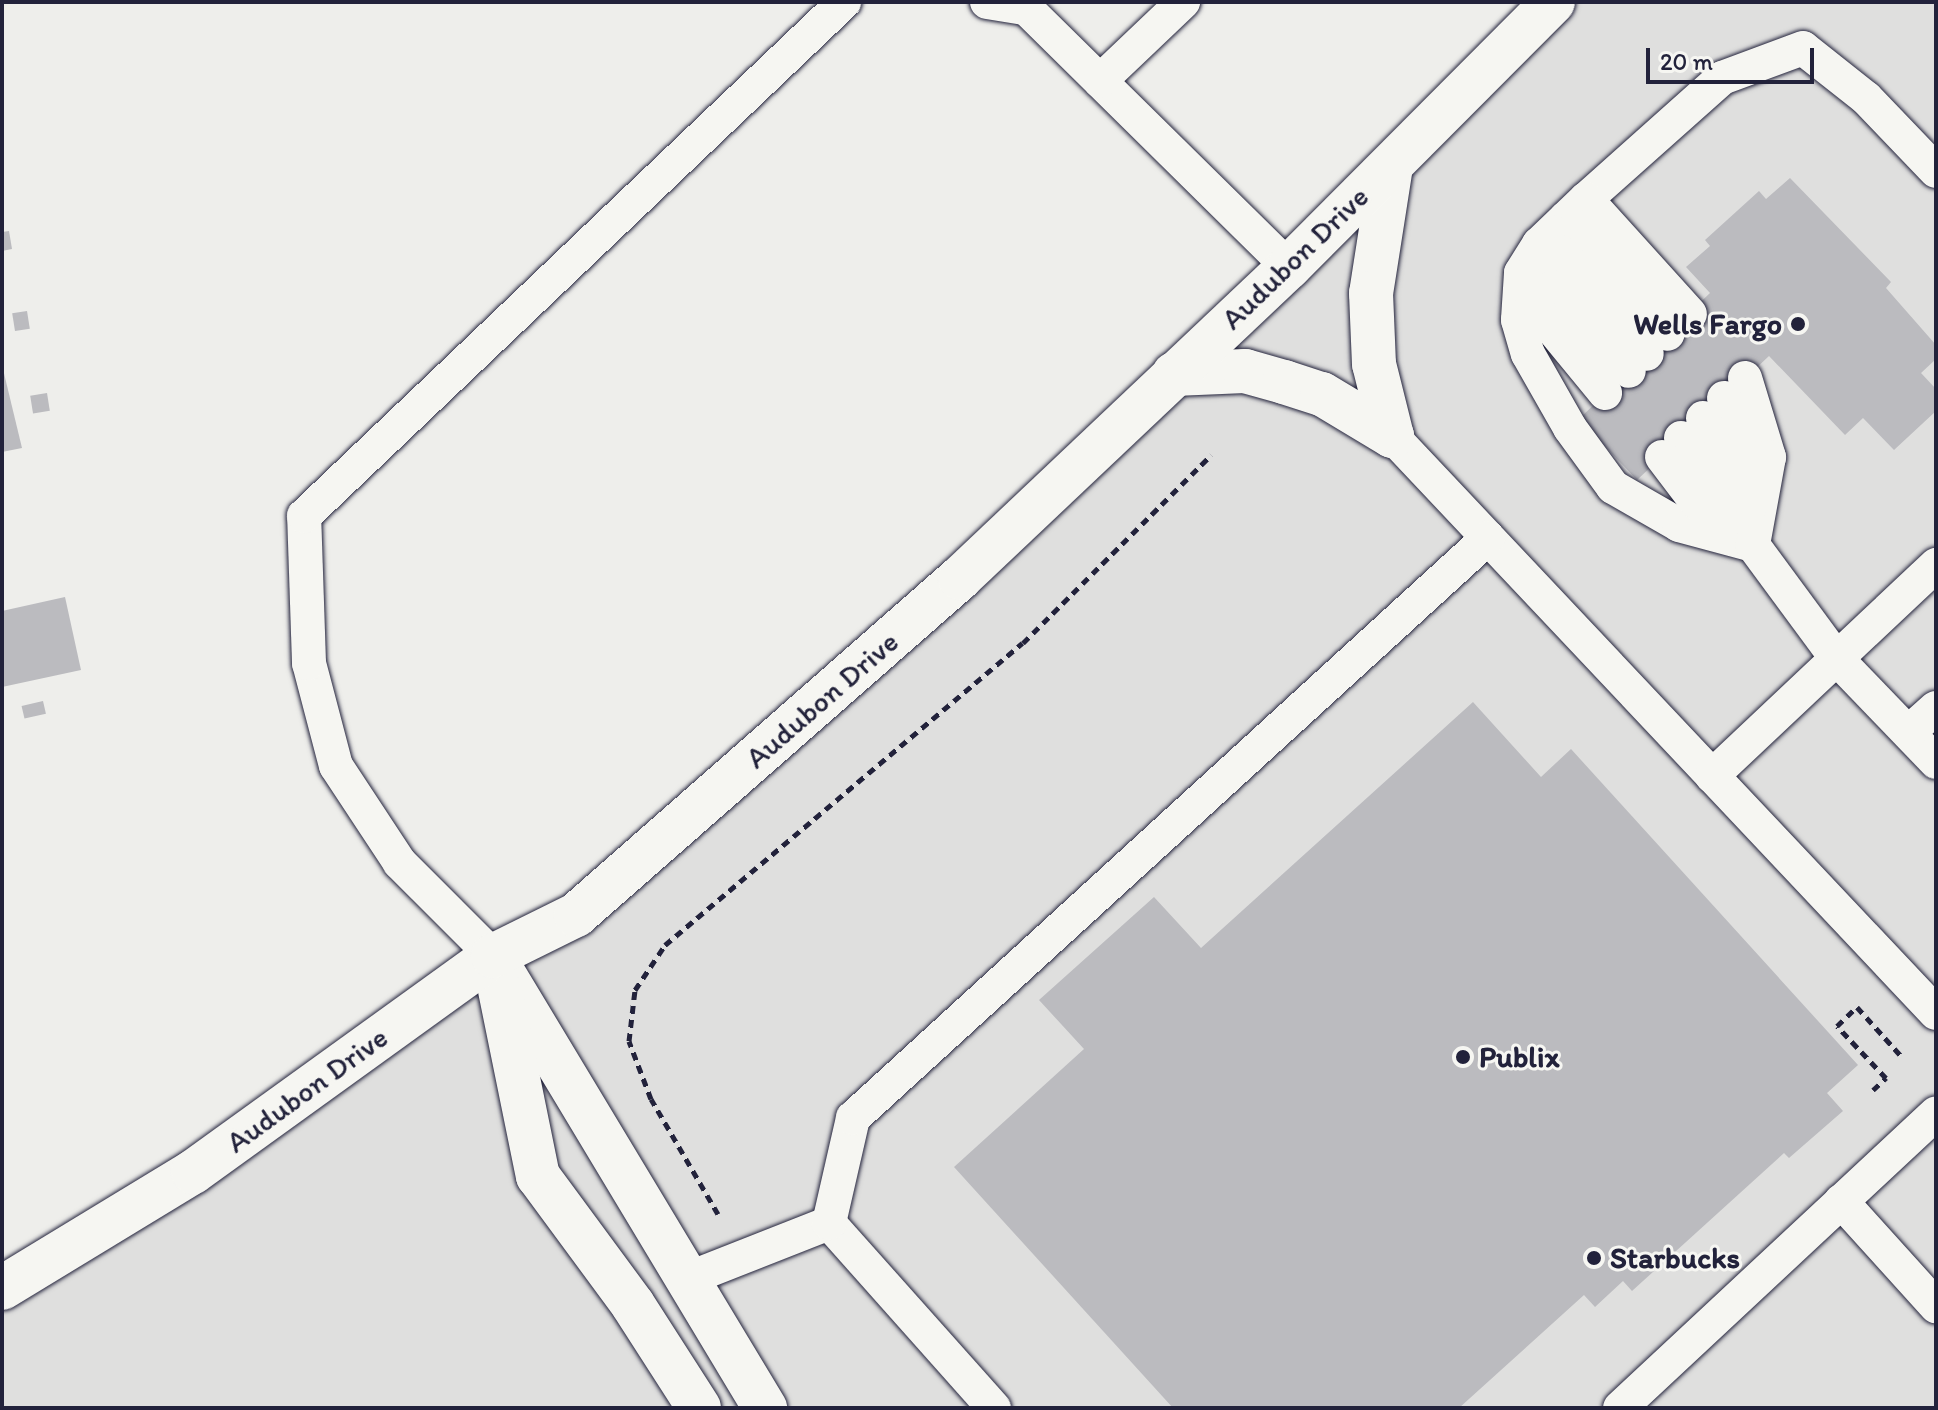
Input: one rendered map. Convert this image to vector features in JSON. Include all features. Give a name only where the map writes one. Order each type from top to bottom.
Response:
[{"type":"street","name":"Audubon Drive","points":[[2,1288],[193,1172],[493,956],[576,915],[960,578],[1289,267],[1553,2]]},
{"type":"street","points":[[1391,166],[1371,293],[1374,364],[1392,436]]},
{"type":"street","points":[[1174,374],[1245,371],[1284,382],[1322,394],[1392,436]]},
{"type":"street","points":[[493,956],[765,1408]]},
{"type":"street","points":[[493,956],[538,1176],[633,1305],[699,1408]]},
{"type":"lane","points":[[493,956],[400,863],[336,766],[309,663],[304,516],[844,2]]},
{"type":"lane","points":[[987,2],[1027,5],[1289,267]]},
{"type":"lane","points":[[1100,81],[1183,2]]},
{"type":"lane","points":[[1753,545],[1679,525],[1613,487],[1570,428],[1528,354],[1518,320],[1553,233],[1722,78],[1803,48],[1866,98],[1936,171]]},
{"type":"lane","points":[[1553,233],[1648,353],[1553,287],[1543,269],[1553,233]]},
{"type":"lane","points":[[1703,418],[1697,503],[1753,545]]},
{"type":"lane","points":[[1703,418],[1769,457],[1753,545]]},
{"type":"lane","points":[[1703,418],[1753,545],[1837,659],[1936,762]]},
{"type":"lane","points":[[1392,436],[1936,1013]]},
{"type":"lane","points":[[829,1223],[853,1118],[1488,538]]},
{"type":"lane","points":[[1712,776],[1936,565]]},
{"type":"lane","points":[[1909,732],[1936,708]]},
{"type":"lane","points":[[1620,1408],[1936,1113]]},
{"type":"lane","points":[[1841,1201],[1936,1306]]},
{"type":"lane","points":[[687,1279],[829,1223]]},
{"type":"lane","points":[[829,1223],[994,1408]]},
{"type":"path","points":[[718,1214],[651,1099],[629,1041],[635,990],[665,945],[1023,643],[1211,455]]},
{"type":"path","points":[[1873,1090],[1886,1078],[1837,1026],[1857,1007],[1903,1058]]},
{"type":"shaded area","points":[[1553,2],[1936,2],[1936,1408],[2,1408],[2,1288],[576,915]]},
{"type":"building","name":"Wells Fargo","points":[[1790,178],[1891,282],[1886,288],[1936,345],[1936,359],[1921,373],[1936,389],[1936,411],[1894,450],[1863,418],[1845,435],[1769,356],[1637,480],[1579,419],[1710,293],[1686,267],[1710,246],[1705,240],[1759,191],[1766,199]]},
{"type":"building","points":[[9,231],[12,249],[2,251],[2,232]]},
{"type":"building","points":[[27,311],[30,329],[15,331],[12,313]]},
{"type":"building","points":[[2,365],[22,448],[2,452]]},
{"type":"building","points":[[47,393],[50,411],[33,413],[30,396]]},
{"type":"building","points":[[65,597],[81,670],[2,687],[2,611]]},
{"type":"building","points":[[43,701],[46,714],[24,719],[22,706]]},
{"type":"building","name":"Publix","points":[[1473,702],[1541,777],[1571,749],[1858,1065],[1827,1093],[1843,1111],[1789,1158],[1784,1153],[1632,1291],[1623,1281],[1595,1307],[1584,1295],[1459,1408],[1173,1408],[954,1167],[1084,1049],[1039,1000],[1154,897],[1201,948]]},
{"type":"place","name":"Wells Fargo","points":[[1798,324]]},
{"type":"place","name":"Publix","points":[[1463,1057]]},
{"type":"place","name":"Starbucks","points":[[1594,1258]]}]
